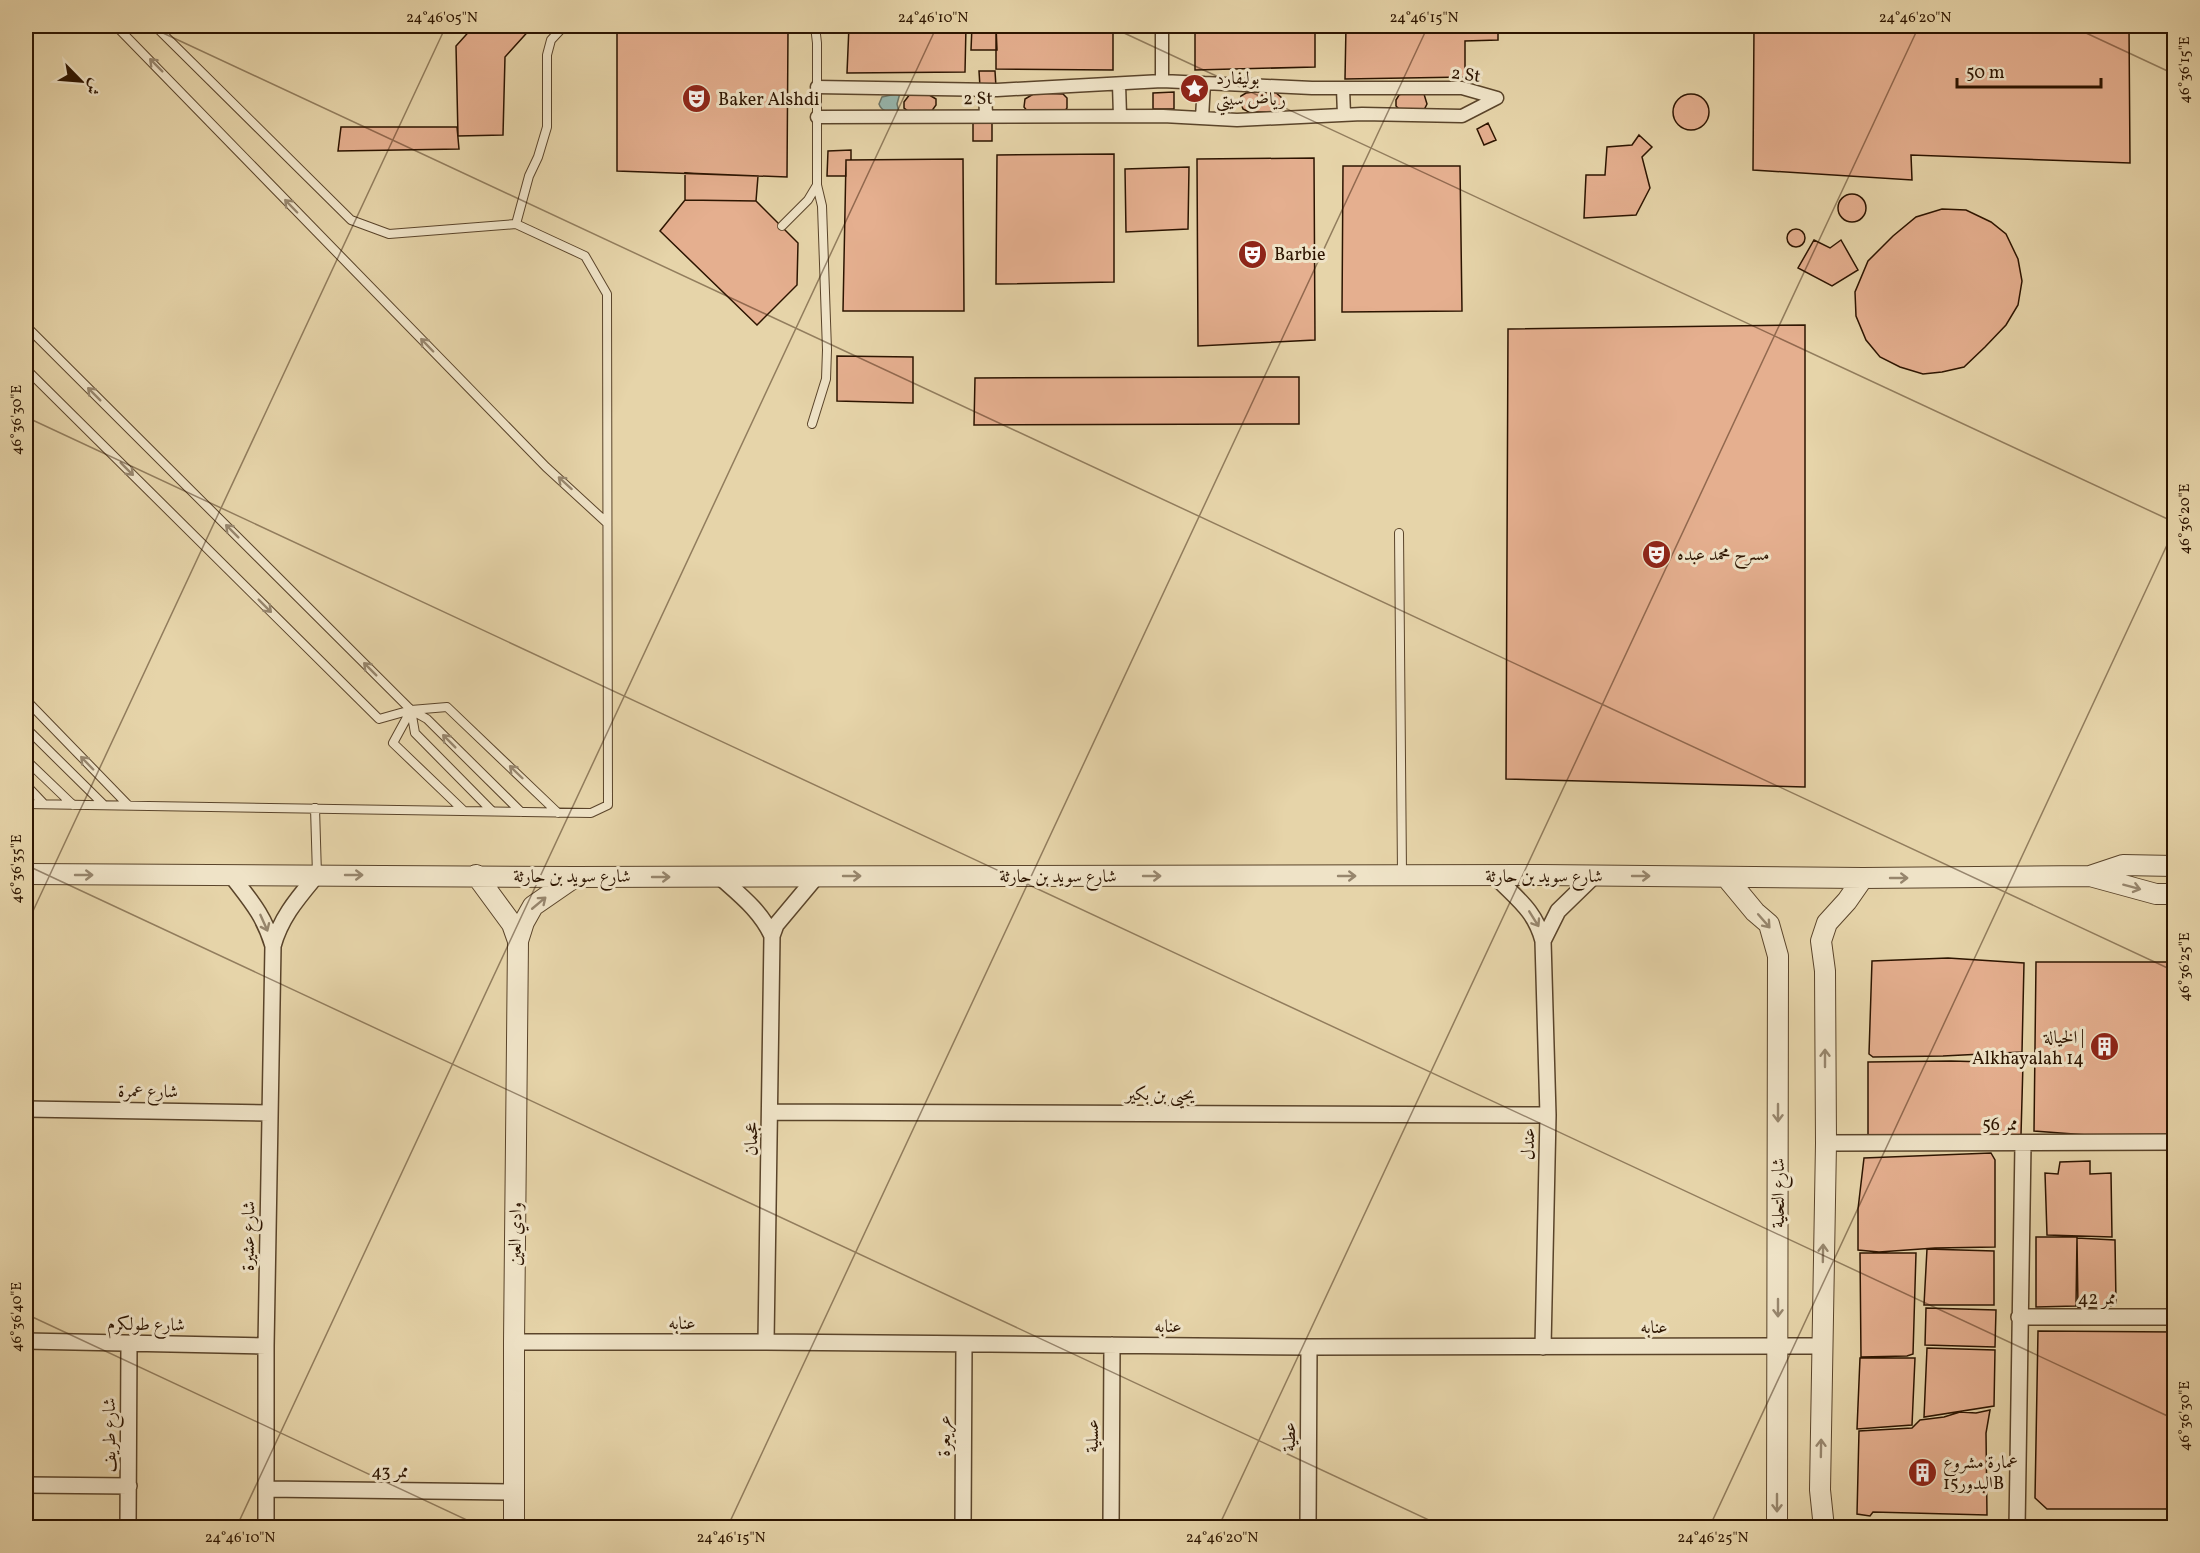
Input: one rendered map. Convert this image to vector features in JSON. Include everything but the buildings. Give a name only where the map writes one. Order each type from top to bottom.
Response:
[{"type":"street","points":[[1162,26],[1162,81]]},
{"type":"street","name":"2 St","points":[[817,87],[985,90],[1162,81],[1343,88],[1462,88],[1497,98],[1462,116],[1344,115],[1238,120],[1120,116],[817,117]]},
{"type":"street","points":[[1202,118],[1204,83]]},
{"type":"street","points":[[1119,84],[1120,116]]},
{"type":"street","points":[[1343,88],[1344,115]]},
{"type":"street","points":[[985,90],[986,116]]},
{"type":"street","points":[[2090,876],[2123,865],[2175,866]]},
{"type":"street","name":"شارع سويد بن حارثة","points":[[26,874],[575,877],[1863,878],[2090,876]]},
{"type":"street","name":"شارع عشيرة","points":[[231,875],[259,911],[273,946]]},
{"type":"street","name":"شارع عشيرة","points":[[266,1527],[266,1346],[273,946],[278,928],[289,908],[316,875]]},
{"type":"street","name":"وادي العين","points":[[476,875],[512,924],[518,941]]},
{"type":"street","points":[[772,936],[776,926],[817,876]]},
{"type":"street","name":"عندل","points":[[1495,876],[1530,912],[1538,924],[1543,941],[1548,1115],[1543,1347]]},
{"type":"street","name":"عندل","points":[[1543,941],[1558,911],[1594,876]]},
{"type":"street","points":[[2090,876],[2156,894],[2175,894]]},
{"type":"street","name":"وادي العين","points":[[514,1527],[518,941],[524,922],[533,906],[575,877]]},
{"type":"street","points":[[720,877],[766,922],[772,936]]},
{"type":"street","name":"شارع التحلية","points":[[1726,877],[1755,912],[1769,924],[1778,956],[1777,1527]]},
{"type":"street","points":[[1824,1527],[1820,1490],[1826,1143],[1825,971],[1821,941],[1827,923],[1847,901],[1863,878]]},
{"type":"street","name":"عجمان","points":[[766,1342],[772,936]]},
{"type":"street","name":"شارع عمرة","points":[[26,1109],[269,1113]]},
{"type":"street","name":"يحيى بن بكير","points":[[771,1112],[1548,1115]]},
{"type":"street","name":"ممر 56","points":[[1826,1143],[2175,1142]]},
{"type":"street","points":[[2017,1527],[2023,1143]]},
{"type":"street","name":"ممر 42","points":[[2019,1317],[2175,1317]]},
{"type":"street","name":"شارع طولكرم","points":[[26,1341],[266,1346]]},
{"type":"street","name":"عنابه","points":[[514,1342],[1308,1347],[1821,1346]]},
{"type":"street","name":"شارع طريف","points":[[128,1527],[129,1344]]},
{"type":"street","name":"عريعرة","points":[[963,1527],[964,1344]]},
{"type":"street","name":"عسلية","points":[[1111,1527],[1112,1345]]},
{"type":"street","name":"عطية","points":[[1308,1347],[1308,1527]]},
{"type":"street","points":[[26,1485],[129,1486]]},
{"type":"street","name":"ممر 43","points":[[266,1489],[514,1492]]},
{"type":"lane","points":[[116,26],[538,458],[608,523]]},
{"type":"lane","points":[[26,804],[558,813],[591,813],[608,805],[607,294],[585,256],[516,224],[389,234],[351,220],[155,26]]},
{"type":"lane","points":[[516,224],[529,176],[538,157],[547,127],[547,55],[551,40],[564,26]]},
{"type":"lane","points":[[812,424],[826,379],[827,350],[822,206],[817,185],[815,26]]},
{"type":"lane","points":[[782,226],[808,200],[817,185]]},
{"type":"lane","points":[[26,326],[411,710],[427,719],[521,812]]},
{"type":"lane","points":[[26,369],[379,719],[411,710],[447,707],[558,813]]},
{"type":"lane","points":[[1399,533],[1402,876]]},
{"type":"lane","points":[[26,700],[128,805]]},
{"type":"lane","points":[[411,710],[393,743],[464,811]]},
{"type":"lane","points":[[411,710],[415,733],[492,811]]},
{"type":"lane","points":[[26,728],[104,805]]},
{"type":"lane","points":[[26,760],[73,805]]},
{"type":"lane","points":[[26,785],[45,804]]},
{"type":"lane","points":[[315,808],[316,875]]},
{"type":"water","points":[[900,93],[897,104],[899,112],[887,111],[880,107],[882,97]]},
{"type":"place","name":"بوليفارد رياض سيتي","points":[[1195,88]]},
{"type":"place","name":"Baker Alshdi","points":[[697,99]]},
{"type":"place","name":"Barbie","points":[[1253,254]]},
{"type":"place","name":"مسرح محمد عبده","points":[[1656,554]]},
{"type":"place","name":"الخيالة | Alkhayalah 14","points":[[2105,1047]]},
{"type":"place","name":"عمارة مشروع البدور15B","points":[[1922,1472]]}]
